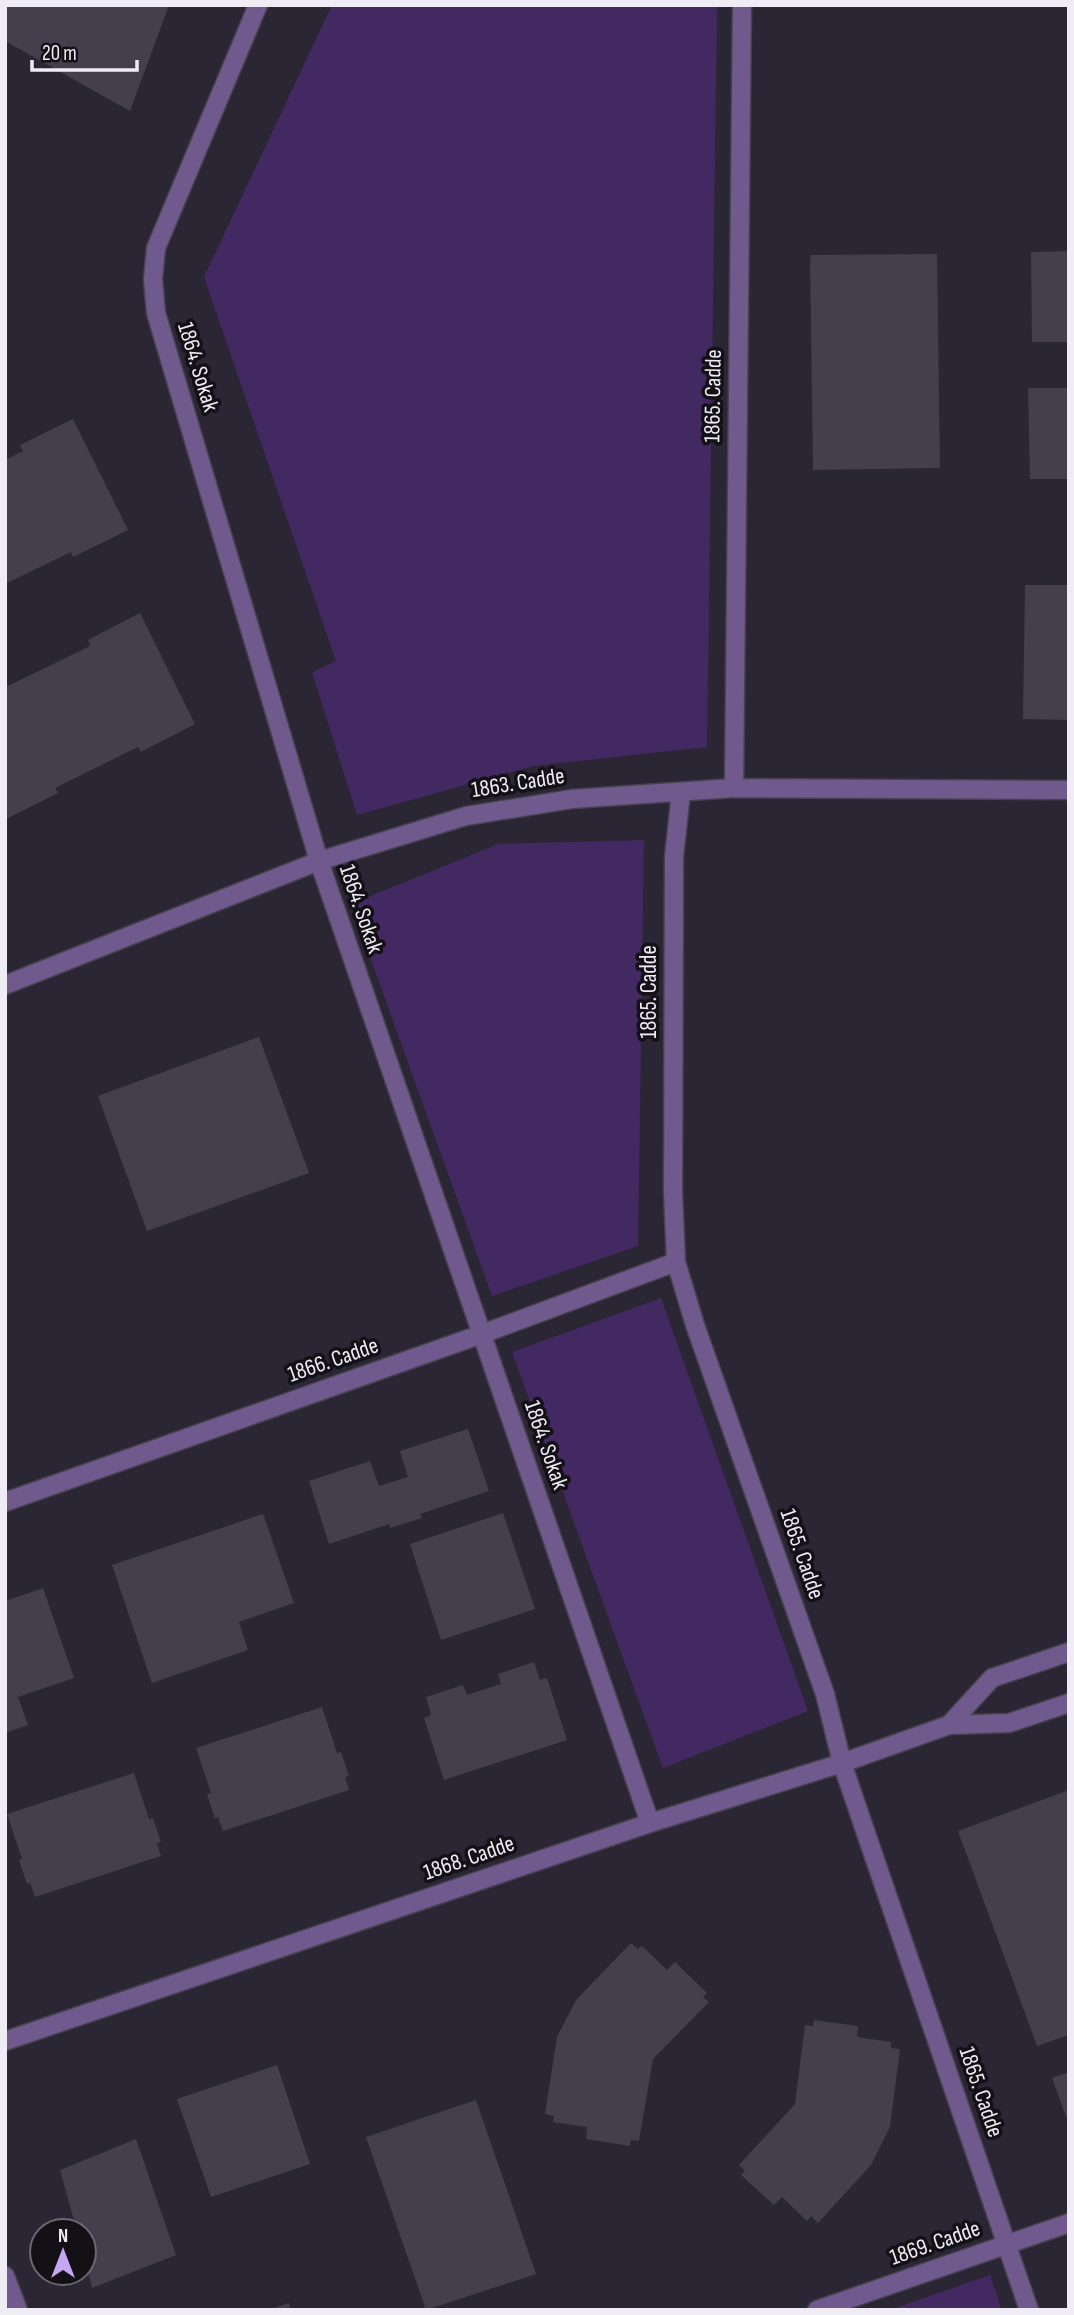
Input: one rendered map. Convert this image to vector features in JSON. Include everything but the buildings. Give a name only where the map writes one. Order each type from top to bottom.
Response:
[{"type":"street","name":"1864. Sokak","points":[[258,5],[156,248],[153,279],[156,313],[319,861],[650,1823]]},
{"type":"street","name":"1865. Cadde","points":[[734,788],[742,5]]},
{"type":"street","name":"1863. Cadde","points":[[5,985],[319,861],[466,816],[572,799],[734,788],[1069,790]]},
{"type":"street","name":"1865. Cadde","points":[[681,792],[674,871],[673,1192],[676,1262],[695,1325],[825,1694],[842,1763],[1030,2310]]},
{"type":"street","name":"1866. Cadde","points":[[5,1502],[482,1334],[676,1262]]},
{"type":"street","name":"1868. Cadde","points":[[949,1725],[992,1678],[1069,1652]]},
{"type":"street","name":"1868. Cadde","points":[[5,2041],[949,1725],[1009,1723],[1069,1703]]},
{"type":"street","name":"1869. Cadde","points":[[817,2310],[1069,2223]]},
{"type":"street","points":[[5,2276],[18,2310]]},
{"type":"shaded area","points":[[332,5],[717,5],[707,747],[533,766],[357,815],[312,672],[336,661],[204,277]]},
{"type":"shaded area","points":[[644,840],[638,1246],[492,1296],[351,904],[498,844]]},
{"type":"shaded area","points":[[661,1298],[808,1711],[663,1768],[512,1352]]},
{"type":"shaded area","points":[[990,2275],[1002,2310],[890,2310]]}]
